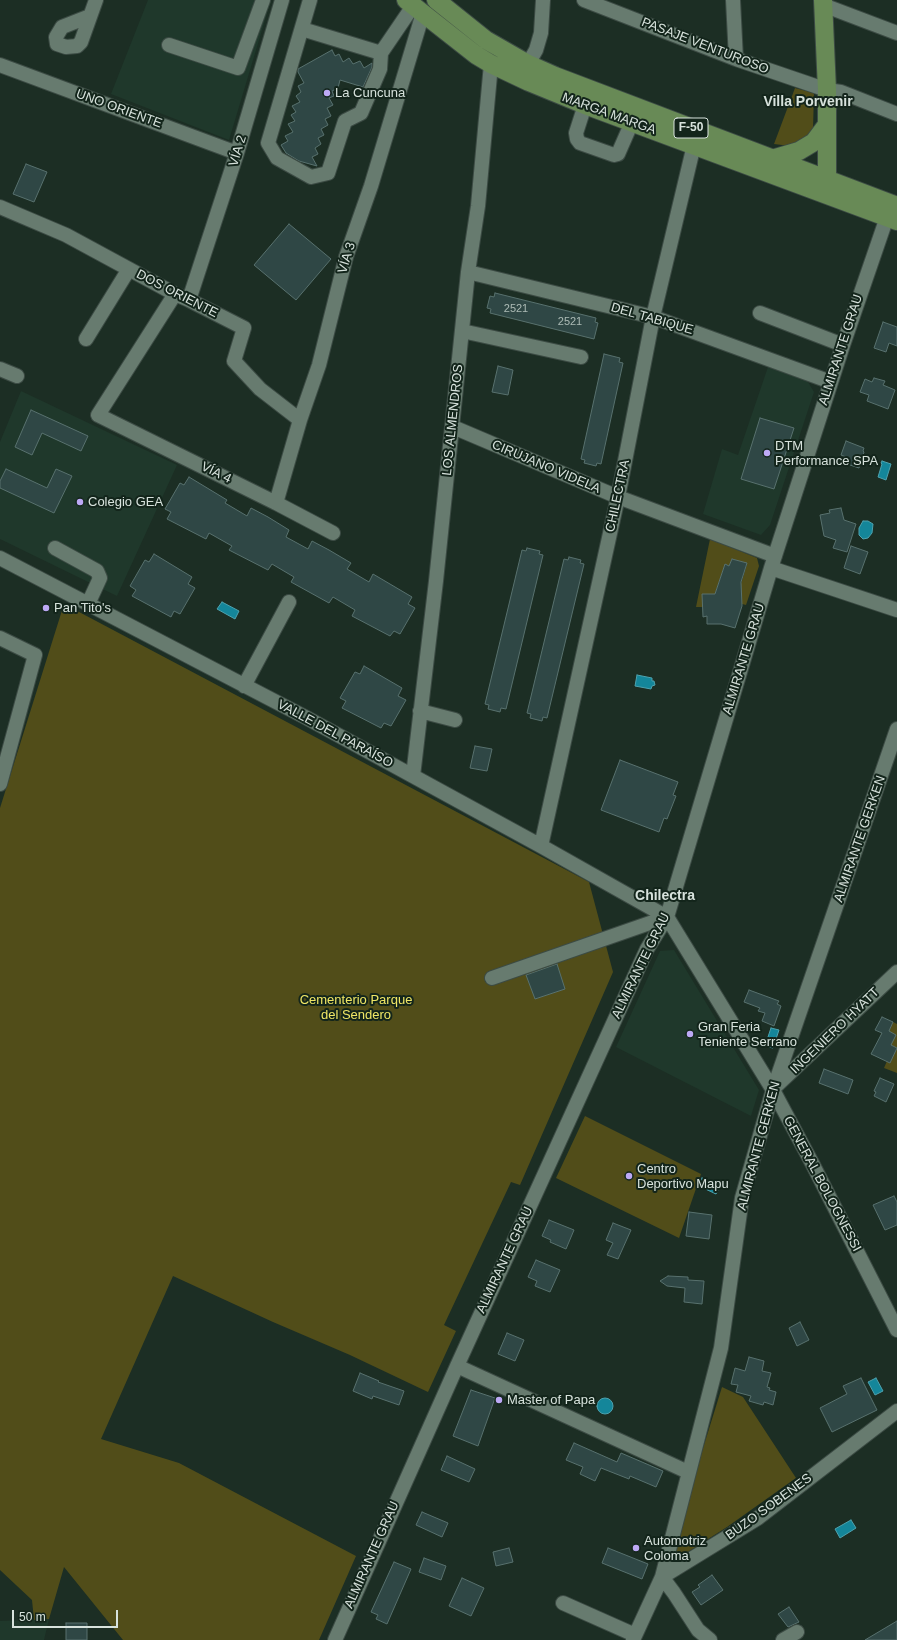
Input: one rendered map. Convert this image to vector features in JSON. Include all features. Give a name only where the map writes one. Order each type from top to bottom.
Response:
[{"type":"main road","name":"MARGA MARGA","points":[[436,0],[486,40],[528,64],[555,76],[772,159],[827,187],[895,215]]},
{"type":"main road","points":[[823,2],[827,90],[827,187]]},
{"type":"main road","name":"MARGA MARGA","points":[[414,6],[476,55],[491,64],[551,92],[694,145],[827,187],[870,196],[895,215]]},
{"type":"main road","points":[[491,64],[519,70],[528,64]]},
{"type":"main road","points":[[772,159],[799,151],[814,142],[826,126]]},
{"type":"street","points":[[90,16],[96,0]]},
{"type":"street","points":[[169,45],[238,68],[263,0]]},
{"type":"street","name":"VÍA 2","points":[[189,300],[237,152],[282,0]]},
{"type":"street","points":[[310,0],[268,143],[277,158],[311,177],[328,173],[345,121],[361,113],[380,69],[380,53],[414,6]]},
{"type":"street","points":[[528,64],[536,50],[541,33],[543,0]]},
{"type":"street","name":"PASAJE VENTUROSO","points":[[584,0],[736,59],[827,90],[841,92],[897,114]]},
{"type":"street","points":[[733,0],[736,59]]},
{"type":"street","points":[[823,2],[897,33]]},
{"type":"street","name":"VÍA 3","points":[[276,503],[300,420],[319,365],[346,257],[371,186],[414,6]]},
{"type":"street","points":[[302,29],[380,53]]},
{"type":"street","name":"LOS ALMENDROS","points":[[413,776],[453,426],[468,272],[478,206],[491,64]]},
{"type":"street","name":"UNO ORIENTE","points":[[0,65],[237,152]]},
{"type":"street","points":[[585,105],[576,133],[577,139],[580,143],[614,155],[618,154],[632,122]]},
{"type":"street","name":"CHILECTRA","points":[[541,846],[618,497],[653,317],[694,145]]},
{"type":"street","name":"DOS ORIENTE","points":[[0,207],[66,235],[175,294],[244,328],[234,361],[260,388],[300,420]]},
{"type":"street","name":"ALMIRANTE GRAU","points":[[335,1640],[457,1366],[647,949],[667,917],[773,562],[843,345],[895,215]]},
{"type":"street","points":[[86,339],[129,269]]},
{"type":"street","name":"DEL TABIQUE","points":[[468,272],[653,317],[831,382]]},
{"type":"street","name":"VÍA 4","points":[[175,294],[98,415],[276,503],[332,533]]},
{"type":"street","points":[[760,313],[843,345]]},
{"type":"street","points":[[462,331],[581,357]]},
{"type":"street","points":[[0,369],[17,376]]},
{"type":"street","name":"CIRUJANO VIDELA","points":[[453,426],[773,562],[897,610]]},
{"type":"street","points":[[55,548],[97,570],[100,578],[88,604]]},
{"type":"street","name":"VALLE DEL PARAÍSO","points":[[0,558],[312,721],[541,846],[667,917]]},
{"type":"street","points":[[244,686],[289,602]]},
{"type":"street","points":[[0,784],[35,655],[1,642]]},
{"type":"street","points":[[420,711],[455,720]]},
{"type":"street","name":"ALMIRANTE GERKEN","points":[[634,1638],[662,1578],[721,1348],[742,1198],[772,1090],[897,729]]},
{"type":"street","points":[[492,978],[667,917]]},
{"type":"street","name":"GENERAL BOLOGNESSI","points":[[667,917],[772,1090],[812,1162],[897,1330]]},
{"type":"street","name":"INGENIERO HYATT","points":[[772,1090],[897,972]]},
{"type":"street","points":[[457,1366],[688,1472]]},
{"type":"street","name":"BUZO SOBENES","points":[[662,1578],[758,1518],[897,1411]]},
{"type":"street","points":[[662,1578],[674,1593],[698,1630],[710,1640]]},
{"type":"street","points":[[563,1603],[634,1638]]},
{"type":"street","points":[[783,1640],[797,1632]]},
{"type":"shaded area","points":[[148,0],[271,0],[229,140],[111,94]]},
{"type":"shaded area","points":[[768,367],[808,382],[814,392],[770,525],[761,535],[703,514],[722,449],[738,455]]},
{"type":"shaded area","name":"Colegio GEA","points":[[21,391],[177,465],[117,596],[0,539],[0,442]]},
{"type":"shaded area","name":"Gran Feria Teniente Serrano","points":[[674,950],[759,1090],[751,1116],[616,1047],[660,951]]},
{"type":"shaded area","points":[[49,1619],[44,1640],[0,1640],[0,1621]]},
{"type":"green space","points":[[795,88],[814,93],[813,129],[804,143],[790,146],[774,144]]},
{"type":"green space","points":[[710,539],[757,558],[759,566],[746,605],[742,604],[742,594],[738,594],[747,564],[732,559],[729,566],[725,565],[715,594],[703,607],[696,607]]},
{"type":"green space","name":"Cementerio Parque del Sendero","points":[[64,604],[589,882],[613,972],[520,1185],[511,1182],[444,1325],[456,1331],[428,1392],[350,1355],[273,1322],[173,1276],[101,1439],[179,1463],[356,1556],[319,1640],[123,1640],[64,1567],[49,1619],[34,1620],[32,1600],[0,1570],[0,808]]},
{"type":"green space","points":[[893,1022],[897,1024],[897,1048],[891,1045],[889,1031]]},
{"type":"green space","points":[[897,1048],[897,1073],[884,1068],[887,1061]]},
{"type":"green space","name":"Centro Deportivo Mapu","points":[[585,1116],[701,1174],[679,1238],[556,1178]]},
{"type":"green space","points":[[722,1387],[743,1397],[796,1478],[727,1527],[672,1562],[690,1490]]},
{"type":"water","points":[[882,461],[891,464],[886,480],[878,477]]},
{"type":"water","points":[[863,521],[868,521],[873,524],[872,533],[868,538],[863,539],[859,535],[859,528]]},
{"type":"water","points":[[222,602],[239,611],[235,619],[217,609]]},
{"type":"water","points":[[637,675],[652,678],[655,685],[652,686],[651,689],[635,686]]},
{"type":"water","points":[[771,1028],[779,1030],[773,1048],[765,1046]]},
{"type":"water","points":[[702,1178],[720,1186],[716,1194],[699,1186]]},
{"type":"water","points":[[876,1378],[883,1391],[875,1395],[868,1382]]},
{"type":"water","points":[[605,1398],[612,1403],[613,1406],[608,1413],[605,1414],[598,1409],[597,1406],[602,1399]]},
{"type":"water","points":[[851,1520],[856,1528],[840,1538],[835,1529]]},
{"type":"building","points":[[332,50],[335,56],[339,54],[343,62],[349,58],[353,64],[360,61],[364,68],[372,63],[372,67],[363,87],[340,80],[338,88],[332,91],[334,96],[329,98],[333,105],[327,108],[331,116],[325,119],[328,125],[321,129],[324,135],[318,138],[321,144],[315,148],[318,154],[312,157],[317,166],[299,161],[286,153],[281,145],[288,141],[285,136],[293,132],[288,124],[295,121],[291,115],[296,112],[292,106],[300,102],[296,96],[301,92],[298,86],[304,83],[298,69]]},
{"type":"building","points":[[26,164],[47,172],[34,202],[13,194]]},
{"type":"building","points":[[289,224],[331,259],[296,300],[254,265]]},
{"type":"building","points":[[495,293],[596,318],[595,322],[598,323],[594,339],[490,313],[491,309],[487,308],[490,296],[494,297]]},
{"type":"building","points":[[883,322],[897,327],[897,346],[889,343],[886,352],[874,348]]},
{"type":"building","points":[[604,354],[620,358],[619,362],[623,363],[601,464],[597,463],[596,466],[584,463],[585,460],[581,459]]},
{"type":"building","points":[[498,366],[513,370],[508,395],[492,392]]},
{"type":"building","points":[[874,378],[885,381],[883,385],[895,390],[888,409],[867,401],[869,395],[860,392],[865,379],[872,382]]},
{"type":"building","points":[[31,410],[88,436],[81,451],[42,433],[32,455],[15,447]]},
{"type":"building","name":"DTM Performance SPA","points":[[760,418],[794,428],[774,489],[741,479]]},
{"type":"building","points":[[846,441],[864,448],[859,468],[844,463],[846,457],[841,455]]},
{"type":"building","points":[[6,469],[47,488],[56,469],[72,476],[54,513],[0,488],[0,481]]},
{"type":"building","points":[[189,477],[227,500],[225,503],[247,516],[251,508],[268,517],[289,530],[286,537],[308,549],[312,541],[329,550],[351,563],[347,569],[369,582],[373,574],[412,597],[408,604],[415,608],[400,634],[394,631],[390,636],[352,616],[355,610],[333,597],[329,603],[291,582],[294,577],[272,564],[268,570],[229,550],[232,546],[209,533],[206,539],[167,519],[171,512],[165,509],[180,483],[184,485]]},
{"type":"building","points":[[841,508],[844,520],[856,524],[847,552],[833,548],[836,540],[824,536],[820,515],[830,513],[829,510]]},
{"type":"building","points":[[851,546],[868,552],[860,574],[844,568]]},
{"type":"building","points":[[527,548],[540,551],[539,554],[543,555],[506,709],[501,708],[500,712],[488,709],[489,705],[485,704],[522,550],[526,551]]},
{"type":"building","points":[[154,554],[192,577],[188,584],[195,588],[180,614],[174,611],[171,617],[132,596],[136,590],[130,586],[145,560],[149,562]]},
{"type":"building","points":[[569,557],[581,560],[580,563],[584,564],[547,718],[543,717],[542,721],[530,718],[531,714],[527,713],[564,559],[568,560]]},
{"type":"building","points":[[732,559],[747,563],[741,582],[742,606],[735,628],[721,624],[707,624],[707,616],[703,617],[702,594],[715,594],[725,564],[729,566]]},
{"type":"building","points":[[364,666],[402,688],[398,696],[406,700],[391,726],[384,723],[381,728],[342,708],[346,701],[340,698],[355,672],[360,674]]},
{"type":"building","points":[[475,746],[492,749],[487,771],[470,768]]},
{"type":"building","points":[[620,760],[678,782],[673,795],[676,796],[667,819],[664,818],[659,832],[601,810]]},
{"type":"building","points":[[557,964],[565,989],[535,999],[526,975]]},
{"type":"building","points":[[749,990],[779,1001],[777,1004],[781,1006],[774,1026],[762,1021],[765,1013],[758,1011],[760,1008],[744,1002]]},
{"type":"building","points":[[882,1017],[893,1022],[889,1031],[896,1035],[891,1045],[897,1048],[890,1063],[871,1054],[882,1033],[875,1030]]},
{"type":"building","points":[[824,1069],[853,1080],[848,1094],[819,1083]]},
{"type":"building","points":[[880,1078],[894,1084],[886,1102],[874,1096],[876,1092],[874,1091]]},
{"type":"building","points":[[894,1196],[897,1202],[897,1225],[885,1230],[873,1205]]},
{"type":"building","points":[[689,1212],[712,1215],[709,1239],[686,1236]]},
{"type":"building","points":[[549,1220],[574,1230],[566,1249],[550,1242],[551,1240],[542,1236]]},
{"type":"building","points":[[613,1223],[631,1230],[618,1259],[607,1255],[613,1243],[606,1240]]},
{"type":"building","points":[[536,1260],[560,1270],[550,1292],[535,1286],[537,1281],[528,1277]]},
{"type":"building","points":[[668,1276],[688,1277],[688,1280],[704,1281],[702,1304],[684,1302],[685,1288],[667,1286],[660,1281]]},
{"type":"building","points":[[800,1322],[809,1340],[797,1346],[789,1328]]},
{"type":"building","points":[[507,1333],[524,1340],[515,1361],[498,1354]]},
{"type":"building","points":[[749,1357],[764,1361],[762,1371],[771,1373],[767,1387],[770,1388],[769,1390],[776,1392],[773,1405],[764,1402],[763,1405],[749,1401],[751,1396],[736,1392],[738,1385],[731,1384],[735,1368],[745,1371]]},
{"type":"building","points":[[360,1373],[379,1381],[378,1382],[404,1391],[399,1405],[373,1396],[372,1399],[353,1391]]},
{"type":"building","points":[[861,1378],[877,1410],[832,1432],[820,1408],[847,1394],[843,1386]]},
{"type":"building","points":[[471,1390],[495,1398],[478,1446],[453,1436]]},
{"type":"building","points":[[574,1443],[617,1462],[621,1453],[663,1471],[656,1487],[630,1476],[629,1479],[601,1468],[595,1481],[580,1474],[583,1467],[566,1460]]},
{"type":"building","points":[[447,1456],[475,1469],[469,1482],[441,1470]]},
{"type":"building","points":[[422,1512],[448,1523],[442,1537],[416,1525]]},
{"type":"building","points":[[509,1548],[513,1562],[496,1566],[493,1552]]},
{"type":"building","points":[[608,1548],[648,1564],[642,1579],[602,1563]]},
{"type":"building","points":[[424,1558],[446,1566],[441,1580],[419,1572]]},
{"type":"building","points":[[394,1562],[411,1569],[387,1624],[376,1619],[378,1615],[371,1612]]},
{"type":"building","points":[[712,1575],[723,1590],[701,1605],[692,1592],[700,1587],[698,1585]]},
{"type":"building","points":[[462,1578],[484,1588],[471,1616],[449,1606]]},
{"type":"building","points":[[789,1607],[799,1622],[788,1627],[778,1614]]},
{"type":"building","points":[[897,1621],[897,1640],[865,1640]]},
{"type":"building","points":[[66,1623],[87,1623],[87,1640],[66,1640]]},
{"type":"place","name":"La Cuncuna","points":[[327,93]]},
{"type":"place","name":"DTM Performance SPA","points":[[767,453]]},
{"type":"place","name":"Colegio GEA","points":[[80,502]]},
{"type":"place","name":"Pan Tito's","points":[[46,608]]},
{"type":"place","name":"Gran Feria Teniente Serrano","points":[[690,1034]]},
{"type":"place","name":"Centro Deportivo Mapu","points":[[629,1176]]},
{"type":"place","name":"Master of Papa","points":[[499,1400]]},
{"type":"place","name":"Automotriz Coloma","points":[[636,1548]]},
{"type":"district","name":"Villa Porvenir","points":[[808,102]]},
{"type":"district","name":"Chilectra","points":[[665,896]]}]
